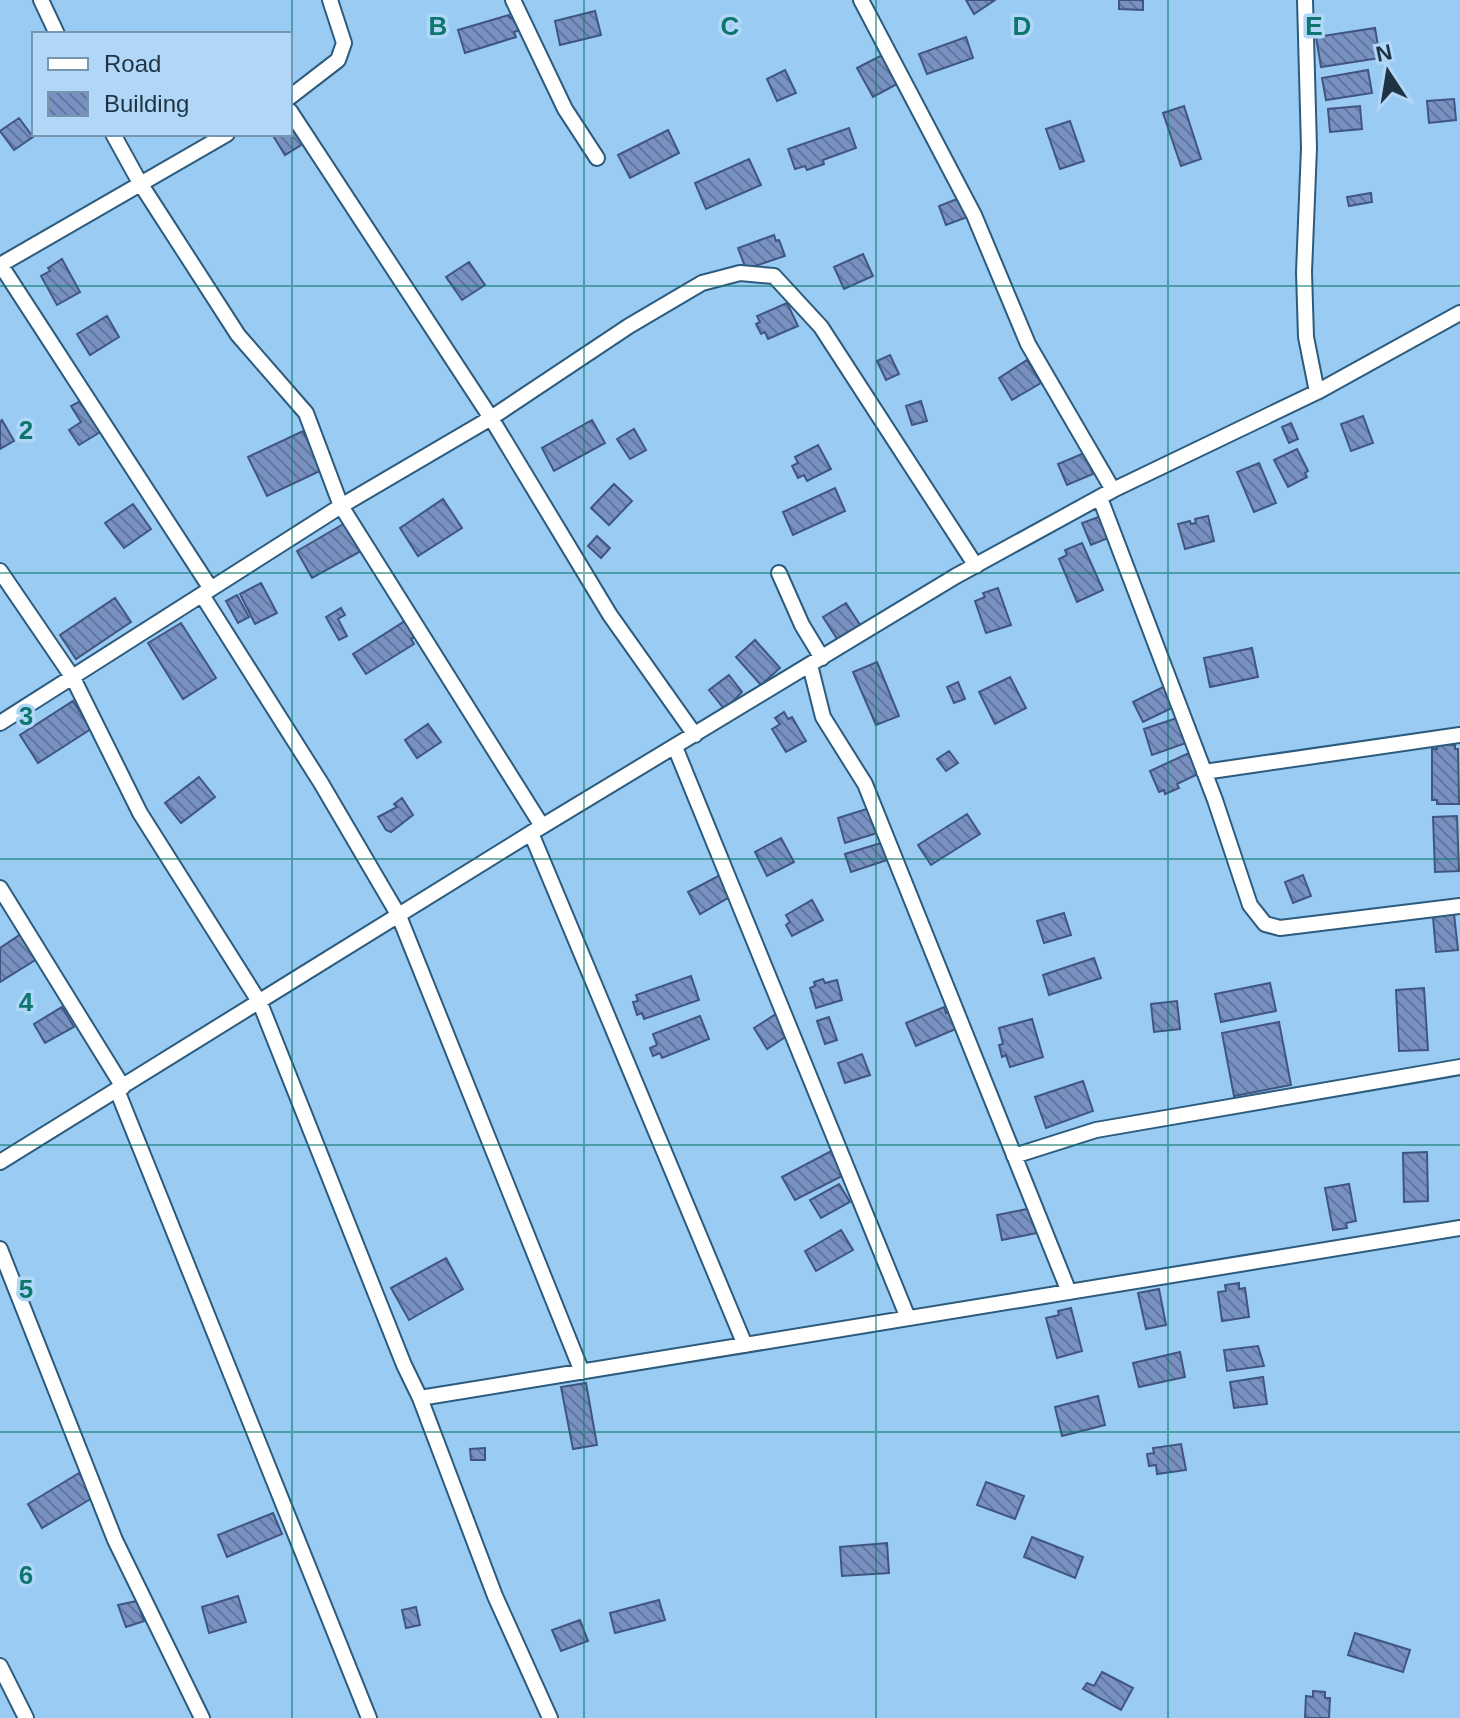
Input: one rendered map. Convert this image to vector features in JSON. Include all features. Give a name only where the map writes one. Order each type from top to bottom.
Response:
[{"type":"street","points":[[41,0],[56,32]]},
{"type":"street","points":[[292,95],[338,60],[344,43],[330,0]]},
{"type":"street","points":[[513,0],[565,109],[597,158]]},
{"type":"street","points":[[861,0],[974,215],[1028,344],[1106,494],[1250,905],[1265,924],[1280,928],[1460,906]]},
{"type":"street","points":[[1305,0],[1309,148],[1304,285],[1306,337],[1317,392]]},
{"type":"street","points":[[292,114],[491,418],[610,615],[695,735]]},
{"type":"street","points":[[114,136],[140,183],[238,335],[306,413],[341,506],[537,830],[745,1345]]},
{"type":"street","points":[[223,136],[0,264],[206,592],[399,916],[582,1372]]},
{"type":"street","points":[[0,723],[341,506],[491,418],[629,326],[702,283],[740,273],[774,276],[821,327],[976,566]]},
{"type":"street","points":[[0,1162],[537,830],[976,566],[1106,494],[1317,392],[1460,313]]},
{"type":"street","points":[[0,571],[73,678],[140,813],[260,1003],[404,1365],[420,1398],[495,1596],[550,1718]]},
{"type":"street","points":[[779,573],[816,662],[823,717],[865,784],[1069,1292]]},
{"type":"street","points":[[1204,772],[1460,735]]},
{"type":"street","points":[[675,747],[908,1318]]},
{"type":"street","points":[[0,888],[120,1089],[369,1718]]},
{"type":"street","points":[[1014,1156],[1096,1130],[1460,1067]]},
{"type":"street","points":[[420,1398],[1460,1228]]},
{"type":"street","points":[[0,1249],[115,1540],[202,1718]]},
{"type":"street","points":[[0,1666],[26,1718]]},
{"type":"building","points":[[966,0],[995,0],[974,14]]},
{"type":"building","points":[[1119,0],[1143,0],[1143,10],[1119,9]]},
{"type":"building","points":[[595,11],[601,35],[560,45],[555,21]]},
{"type":"building","points":[[509,15],[510,18],[517,16],[521,30],[514,32],[516,37],[465,53],[458,30]]},
{"type":"building","points":[[1375,28],[1380,58],[1321,67],[1316,37]]},
{"type":"building","points":[[966,37],[973,58],[927,74],[919,54]]},
{"type":"building","points":[[882,55],[897,84],[873,97],[857,68]]},
{"type":"building","points":[[785,70],[796,93],[777,101],[767,79]]},
{"type":"building","points":[[1368,70],[1372,93],[1326,100],[1322,78]]},
{"type":"building","points":[[1454,99],[1456,120],[1429,123],[1427,101]]},
{"type":"building","points":[[1184,106],[1201,159],[1181,166],[1163,113]]},
{"type":"building","points":[[1360,106],[1362,129],[1330,132],[1328,109]]},
{"type":"building","points":[[19,118],[33,137],[14,150],[0,131]]},
{"type":"building","points":[[292,120],[306,142],[285,155],[273,136],[292,136]]},
{"type":"building","points":[[1070,121],[1084,161],[1060,169],[1046,129]]},
{"type":"building","points":[[849,128],[856,148],[823,160],[824,164],[807,170],[805,166],[795,169],[788,149]]},
{"type":"building","points":[[668,130],[679,153],[630,178],[618,155]]},
{"type":"building","points":[[749,159],[761,185],[706,209],[695,183]]},
{"type":"building","points":[[1371,193],[1372,202],[1349,206],[1347,197]]},
{"type":"building","points":[[962,197],[970,216],[946,225],[939,206]]},
{"type":"building","points":[[774,235],[785,256],[746,269],[738,248]]},
{"type":"building","points":[[863,254],[873,276],[844,289],[834,267]]},
{"type":"building","points":[[62,259],[80,292],[57,305],[41,276]]},
{"type":"building","points":[[469,262],[485,285],[462,300],[446,277]]},
{"type":"building","points":[[787,303],[798,326],[768,339],[756,324],[760,322],[757,316]]},
{"type":"building","points":[[107,316],[119,337],[90,355],[77,334]]},
{"type":"building","points":[[890,355],[899,374],[886,380],[877,361]]},
{"type":"building","points":[[1027,360],[1041,383],[1012,400],[999,378]]},
{"type":"building","points":[[82,400],[102,431],[79,445],[69,430],[81,422],[71,406]]},
{"type":"building","points":[[921,401],[927,421],[912,425],[906,406]]},
{"type":"building","points":[[1363,416],[1373,443],[1351,451],[1341,424]]},
{"type":"building","points":[[2,420],[14,441],[0,449],[0,422]]},
{"type":"building","points":[[592,420],[605,443],[554,471],[542,448]]},
{"type":"building","points":[[1291,423],[1298,439],[1289,443],[1282,427]]},
{"type":"building","points":[[634,429],[646,450],[630,459],[617,439]]},
{"type":"building","points":[[303,431],[322,470],[267,496],[248,457]]},
{"type":"building","points":[[818,445],[831,469],[807,481],[804,475],[798,478],[792,466],[798,463],[795,457]]},
{"type":"building","points":[[1297,449],[1308,471],[1305,473],[1307,477],[1288,487],[1274,460]]},
{"type":"building","points":[[1084,453],[1093,474],[1067,485],[1058,464]]},
{"type":"building","points":[[1259,463],[1276,503],[1254,512],[1237,472]]},
{"type":"building","points":[[614,484],[632,501],[609,525],[591,508]]},
{"type":"building","points":[[835,488],[845,511],[793,535],[783,512]]},
{"type":"building","points":[[443,499],[462,528],[418,556],[400,528]]},
{"type":"building","points":[[133,504],[151,529],[124,548],[105,523]]},
{"type":"building","points":[[1104,515],[1113,536],[1091,545],[1082,523]]},
{"type":"building","points":[[1208,516],[1214,541],[1185,549],[1178,524],[1196,523],[1195,519]]},
{"type":"building","points":[[345,523],[361,551],[312,578],[297,551]]},
{"type":"building","points":[[597,536],[610,548],[601,558],[588,546]]},
{"type":"building","points":[[1082,543],[1103,590],[1077,602],[1059,559],[1067,555],[1065,550]]},
{"type":"building","points":[[261,583],[277,613],[255,624],[240,594]]},
{"type":"building","points":[[998,588],[1011,625],[986,633],[975,601],[985,597],[983,593]]},
{"type":"building","points":[[237,595],[249,617],[238,623],[226,601]]},
{"type":"building","points":[[115,598],[131,622],[76,659],[60,635]]},
{"type":"building","points":[[846,603],[862,628],[839,642],[823,617]]},
{"type":"building","points":[[341,608],[345,615],[338,619],[347,636],[339,640],[326,617]]},
{"type":"building","points":[[405,621],[415,637],[411,639],[414,644],[366,674],[353,654]]},
{"type":"building","points":[[181,623],[216,678],[183,699],[148,643]]},
{"type":"building","points":[[755,640],[780,668],[761,685],[736,657]]},
{"type":"building","points":[[1252,648],[1258,677],[1210,687],[1204,658]]},
{"type":"building","points":[[877,662],[899,716],[876,725],[853,672]]},
{"type":"building","points":[[729,675],[742,692],[725,710],[709,690]]},
{"type":"building","points":[[1010,677],[1026,708],[995,724],[979,692]]},
{"type":"building","points":[[958,682],[965,699],[954,703],[947,687]]},
{"type":"building","points":[[1167,685],[1176,706],[1143,722],[1133,702]]},
{"type":"building","points":[[73,701],[91,729],[38,763],[20,735]]},
{"type":"building","points":[[784,712],[788,719],[792,717],[806,741],[786,752],[772,729],[780,724],[775,718]]},
{"type":"building","points":[[1180,717],[1189,742],[1152,755],[1144,729]]},
{"type":"building","points":[[428,724],[441,742],[417,758],[405,740]]},
{"type":"building","points":[[1437,745],[1455,745],[1458,749],[1459,804],[1437,804],[1437,800],[1432,800],[1432,749],[1437,749]]},
{"type":"building","points":[[949,751],[958,763],[946,771],[937,759]]},
{"type":"building","points":[[1191,752],[1200,773],[1177,784],[1179,788],[1165,794],[1164,790],[1159,792],[1150,771]]},
{"type":"building","points":[[199,777],[215,797],[181,823],[165,803]]},
{"type":"building","points":[[402,798],[413,815],[391,832],[386,830],[378,817],[397,807],[394,804]]},
{"type":"building","points":[[870,808],[877,833],[845,843],[838,818]]},
{"type":"building","points":[[967,814],[980,834],[931,865],[918,845]]},
{"type":"building","points":[[1457,816],[1459,871],[1435,872],[1433,817]]},
{"type":"building","points":[[781,838],[794,862],[767,876],[755,852]]},
{"type":"building","points":[[884,842],[887,860],[851,872],[845,854]]},
{"type":"building","points":[[722,874],[733,895],[700,914],[688,892]]},
{"type":"building","points":[[1303,875],[1311,896],[1293,903],[1285,882]]},
{"type":"building","points":[[812,900],[823,920],[792,936],[786,925],[790,922],[786,915]]},
{"type":"building","points":[[1064,913],[1071,935],[1044,943],[1037,921]]},
{"type":"building","points":[[1454,914],[1458,950],[1436,952],[1433,917]]},
{"type":"building","points":[[21,934],[37,959],[0,982],[0,948]]},
{"type":"building","points":[[1094,958],[1101,978],[1049,995],[1043,975]]},
{"type":"building","points":[[691,976],[699,1000],[644,1019],[642,1013],[637,1015],[633,1002],[638,1001],[636,995]]},
{"type":"building","points":[[823,979],[825,983],[837,980],[842,1000],[816,1008],[810,988],[815,986],[814,982]]},
{"type":"building","points":[[1270,983],[1276,1011],[1221,1022],[1215,994]]},
{"type":"building","points":[[1424,988],[1428,1050],[1399,1051],[1396,990]]},
{"type":"building","points":[[1177,1001],[1180,1029],[1154,1032],[1151,1004]]},
{"type":"building","points":[[62,1007],[74,1027],[45,1043],[34,1024]]},
{"type":"building","points":[[944,1007],[946,1013],[950,1011],[958,1028],[916,1046],[906,1023]]},
{"type":"building","points":[[776,1014],[787,1036],[767,1049],[754,1028]]},
{"type":"building","points":[[700,1016],[709,1039],[662,1058],[660,1053],[653,1056],[650,1048],[657,1045],[653,1034]]},
{"type":"building","points":[[829,1017],[837,1040],[825,1044],[817,1021]]},
{"type":"building","points":[[1032,1019],[1043,1057],[1010,1067],[1006,1055],[1002,1057],[999,1028]]},
{"type":"building","points":[[1279,1022],[1291,1085],[1234,1096],[1222,1033]]},
{"type":"building","points":[[862,1054],[870,1075],[845,1083],[838,1063]]},
{"type":"building","points":[[1083,1081],[1093,1111],[1046,1128],[1035,1097]]},
{"type":"building","points":[[831,1151],[844,1175],[795,1200],[782,1177]]},
{"type":"building","points":[[1427,1152],[1428,1201],[1404,1202],[1403,1153]]},
{"type":"building","points":[[839,1184],[850,1202],[821,1218],[810,1200]]},
{"type":"building","points":[[1349,1184],[1356,1221],[1346,1223],[1347,1228],[1333,1230],[1325,1188]]},
{"type":"building","points":[[1032,1208],[1037,1233],[1002,1240],[997,1215]]},
{"type":"building","points":[[841,1230],[853,1250],[816,1271],[805,1251]]},
{"type":"building","points":[[446,1258],[463,1289],[409,1320],[391,1288]]},
{"type":"building","points":[[1239,1283],[1239,1289],[1245,1288],[1249,1317],[1222,1321],[1218,1292],[1226,1291],[1225,1285]]},
{"type":"building","points":[[1159,1289],[1166,1325],[1146,1329],[1138,1293]]},
{"type":"building","points":[[1071,1308],[1082,1351],[1057,1358],[1046,1318]]},
{"type":"building","points":[[1258,1346],[1264,1366],[1227,1371],[1224,1350]]},
{"type":"building","points":[[1180,1352],[1185,1377],[1139,1387],[1133,1363]]},
{"type":"building","points":[[1263,1377],[1267,1404],[1234,1408],[1230,1382]]},
{"type":"building","points":[[586,1383],[597,1445],[573,1449],[561,1387]]},
{"type":"building","points":[[1098,1396],[1105,1425],[1062,1436],[1055,1407]]},
{"type":"building","points":[[1181,1444],[1186,1470],[1157,1474],[1156,1465],[1149,1466],[1147,1454],[1154,1453],[1153,1448]]},
{"type":"building","points":[[485,1448],[485,1460],[471,1460],[470,1449]]},
{"type":"building","points":[[79,1473],[94,1497],[42,1528],[28,1504]]},
{"type":"building","points":[[986,1482],[1024,1496],[1015,1519],[977,1505]]},
{"type":"building","points":[[273,1513],[282,1534],[227,1557],[218,1535]]},
{"type":"building","points":[[1032,1537],[1083,1557],[1075,1578],[1024,1557]]},
{"type":"building","points":[[887,1543],[889,1573],[842,1576],[840,1547]]},
{"type":"building","points":[[238,1596],[246,1622],[209,1633],[202,1607]]},
{"type":"building","points":[[659,1600],[665,1620],[615,1633],[610,1613]]},
{"type":"building","points":[[137,1601],[144,1621],[126,1627],[118,1605]]},
{"type":"building","points":[[416,1607],[420,1625],[406,1628],[402,1610]]},
{"type":"building","points":[[580,1620],[588,1641],[561,1651],[552,1630]]},
{"type":"building","points":[[1355,1633],[1410,1650],[1403,1672],[1348,1655]]},
{"type":"building","points":[[1102,1672],[1133,1688],[1121,1710],[1083,1689],[1087,1683],[1094,1686]]},
{"type":"building","points":[[1313,1691],[1325,1692],[1325,1698],[1330,1698],[1329,1718],[1305,1718],[1306,1696],[1313,1697]]}]
